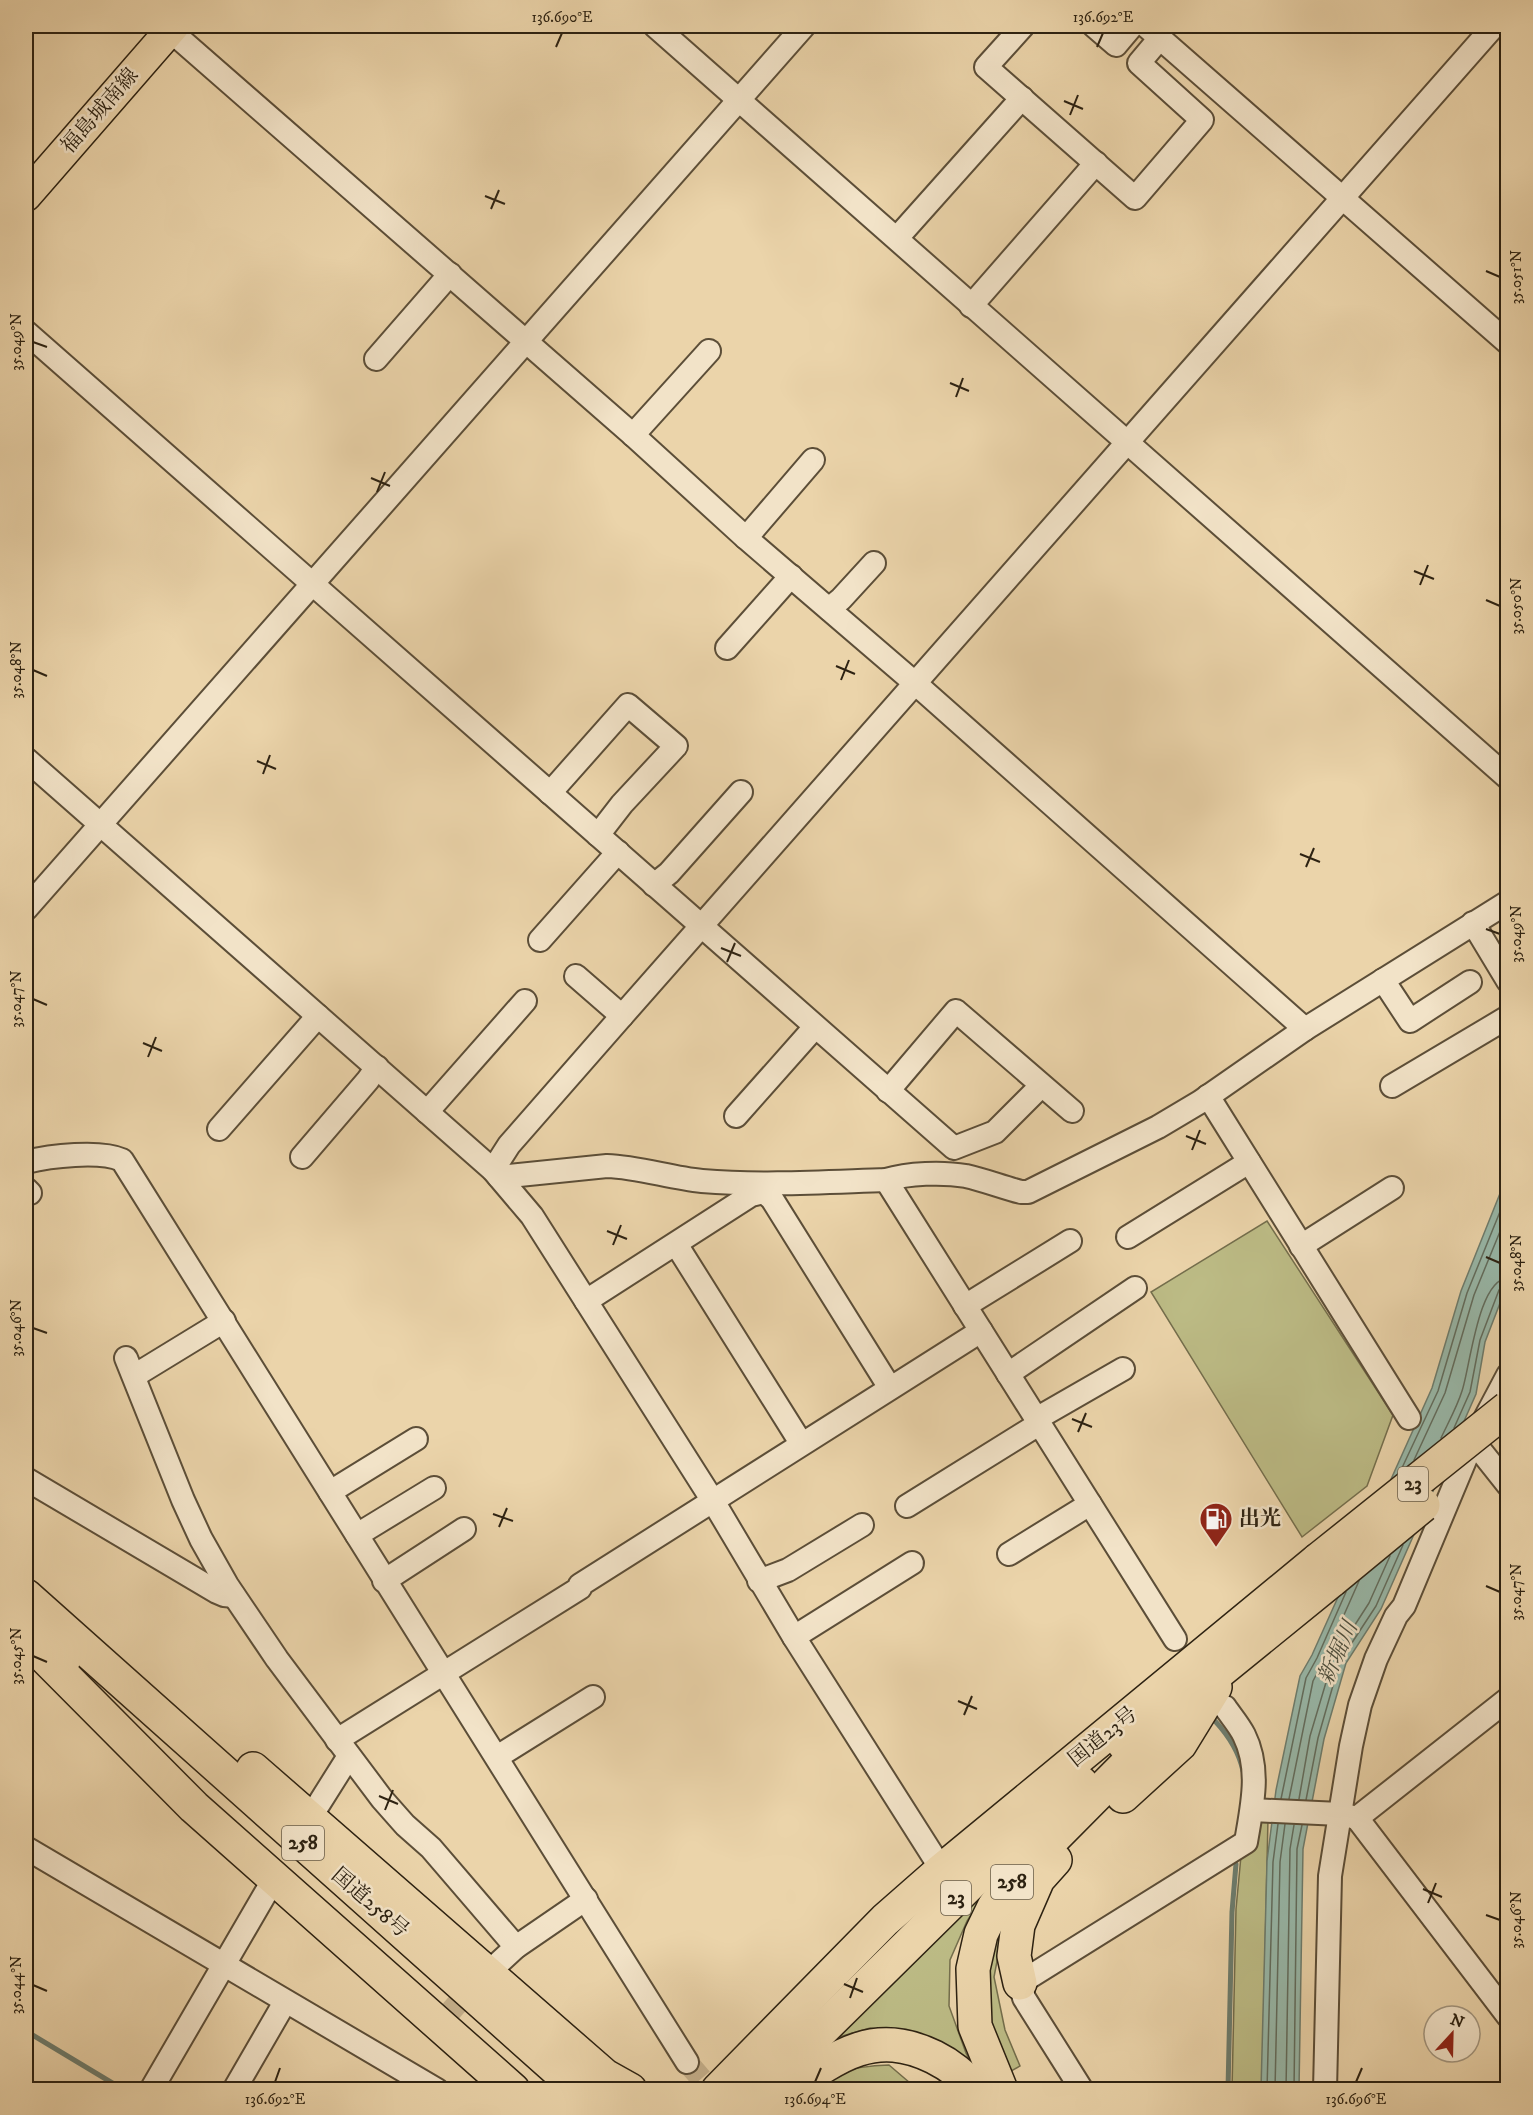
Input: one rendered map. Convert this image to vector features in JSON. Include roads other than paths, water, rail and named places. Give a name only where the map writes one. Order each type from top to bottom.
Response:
[{"type":"highway","name":"国道23号","points":[[761,2090],[981,1872],[1124,1743],[1161,1719],[1228,1665],[1325,1570],[1508,1408]]},
{"type":"highway","name":"国道23号","points":[[718,2090],[885,1920],[942,1870],[1325,1570],[1508,1436]]},
{"type":"highway","name":"国道258号","points":[[26,1596],[580,2090]]},
{"type":"highway","name":"国道258号","points":[[26,1628],[35,1633],[554,2090]]},
{"type":"highway","name":"258","points":[[26,1637],[194,1807],[445,2018],[513,2090]]},
{"type":"highway","name":"258","points":[[82,1645],[192,1717],[310,1818],[483,1975],[605,2076],[630,2090]]},
{"type":"highway","points":[[1020,1983],[1014,1956],[1018,1925],[1038,1879],[1067,1847],[1180,1744],[1228,1665]]},
{"type":"highway","name":"258","points":[[1001,2090],[975,2026],[973,1969],[981,1934],[994,1907],[1016,1877],[1134,1757],[1161,1719]]},
{"type":"highway","points":[[690,2076],[810,1984],[885,1920]]},
{"type":"highway","points":[[789,2090],[832,2061],[867,2046],[894,2044],[915,2048],[945,2062],[971,2084],[974,2090]]},
{"type":"main road","name":"福島城南線","points":[[26,196],[170,27]]},
{"type":"street","points":[[655,26],[1508,778]]},
{"type":"street","points":[[26,909],[804,26]]},
{"type":"street","points":[[1023,26],[986,67],[1135,198],[1202,120],[1139,63],[1153,32],[1508,343]]},
{"type":"street","points":[[1094,26],[1116,45],[1132,26]]},
{"type":"street","points":[[496,1173],[509,1145],[1494,26]]},
{"type":"street","points":[[170,27],[633,435],[746,538],[916,684],[1305,1029]]},
{"type":"street","points":[[897,238],[1022,98]]},
{"type":"street","points":[[971,306],[1096,163]]},
{"type":"street","points":[[376,359],[450,274]]},
{"type":"street","points":[[26,332],[954,1148]]},
{"type":"street","points":[[633,435],[709,351]]},
{"type":"street","points":[[746,538],[813,460]]},
{"type":"street","points":[[829,609],[842,599],[874,563]]},
{"type":"street","points":[[727,648],[791,576]]},
{"type":"street","points":[[550,793],[628,705],[676,746],[622,804],[598,835]]},
{"type":"street","points":[[26,759],[496,1173],[532,1216],[942,1870]]},
{"type":"street","points":[[654,885],[669,873],[741,792]]},
{"type":"street","points":[[540,940],[618,852]]},
{"type":"street","points":[[496,1173],[622,1167],[687,1179],[763,1188],[886,1180],[901,1175],[952,1175],[966,1176],[1028,1192],[1158,1127],[1208,1096],[1305,1029],[1508,902]]},
{"type":"street","points":[[1473,923],[1508,981]]},
{"type":"street","points":[[576,976],[622,1016]]},
{"type":"street","points":[[1383,980],[1410,1021],[1470,982]]},
{"type":"street","points":[[427,1112],[525,1001]]},
{"type":"street","points":[[888,1090],[956,1011],[1072,1111]]},
{"type":"street","points":[[219,1129],[318,1016]]},
{"type":"street","points":[[1392,1086],[1508,1017]]},
{"type":"street","points":[[736,1116],[815,1027]]},
{"type":"street","points":[[302,1157],[377,1067]]},
{"type":"street","points":[[954,1148],[995,1132],[1041,1086]]},
{"type":"street","points":[[1208,1096],[1408,1418]]},
{"type":"street","points":[[952,1175],[954,1148]]},
{"type":"street","points":[[26,1162],[63,1156],[105,1156],[122,1160],[384,1581],[586,1899],[690,2076]]},
{"type":"street","points":[[1128,1237],[1249,1162]]},
{"type":"street","points":[[886,1180],[1175,1639]]},
{"type":"street","points":[[586,1301],[763,1188]]},
{"type":"street","points":[[763,1188],[890,1388]]},
{"type":"street","points":[[1300,1246],[1392,1188]]},
{"type":"street","points":[[965,1306],[1070,1241]]},
{"type":"street","points":[[676,1244],[801,1443]]},
{"type":"street","points":[[1008,1374],[1135,1288]]},
{"type":"street","points":[[224,1321],[130,1366],[196,1529],[234,1596],[277,1659],[382,1799],[430,1848],[516,1947]]},
{"type":"street","points":[[310,1818],[343,1748],[443,1672],[580,1588],[580,1584],[981,1331]]},
{"type":"street","points":[[907,1506],[1037,1421],[1123,1369]]},
{"type":"street","points":[[1325,2090],[1330,1876],[1351,1746],[1369,1678],[1396,1616],[1404,1606],[1473,1442],[1508,1375]]},
{"type":"street","points":[[330,1492],[416,1439]]},
{"type":"street","points":[[1473,1442],[1508,1485]]},
{"type":"street","points":[[26,1479],[217,1592],[234,1596]]},
{"type":"street","points":[[357,1535],[434,1488]]},
{"type":"street","points":[[1009,1554],[1090,1504]]},
{"type":"street","points":[[759,1581],[788,1570],[861,1525]]},
{"type":"street","points":[[384,1581],[464,1528]]},
{"type":"street","points":[[794,1637],[912,1563]]},
{"type":"street","points":[[497,1757],[593,1697]]},
{"type":"street","points":[[1258,1811],[1341,1816],[1508,1699]]},
{"type":"street","points":[[1082,2090],[1024,1998],[1020,1983],[1246,1842],[1258,1811],[1253,1759],[1244,1734],[1225,1707]]},
{"type":"street","points":[[1341,1816],[1508,2016]]},
{"type":"street","points":[[26,1848],[437,2090]]},
{"type":"street","points":[[151,2090],[275,1877]]},
{"type":"street","points":[[483,1975],[516,1947],[586,1899]]},
{"type":"street","points":[[234,2090],[285,2002]]},
{"type":"water","name":"新堀川","points":[[1507,1176],[1507,1285],[1485,1342],[1476,1394],[1381,1609],[1346,1663],[1324,1739],[1303,1849],[1299,2089],[1261,2090],[1267,1861],[1276,1790],[1300,1676],[1312,1655],[1432,1388],[1461,1291]]},
{"type":"waterway","points":[[1215,1721],[1232,1744],[1243,1771]]},
{"type":"waterway","points":[[1228,2090],[1232,1912],[1236,1864]]},
{"type":"waterway","points":[[26,2031],[124,2090]]},
{"type":"tunnel","points":[[450,2012],[477,1982]]},
{"type":"tunnel","points":[[687,2062],[711,2090]]},
{"type":"place","name":"出光","points":[[1216,1548]]}]
